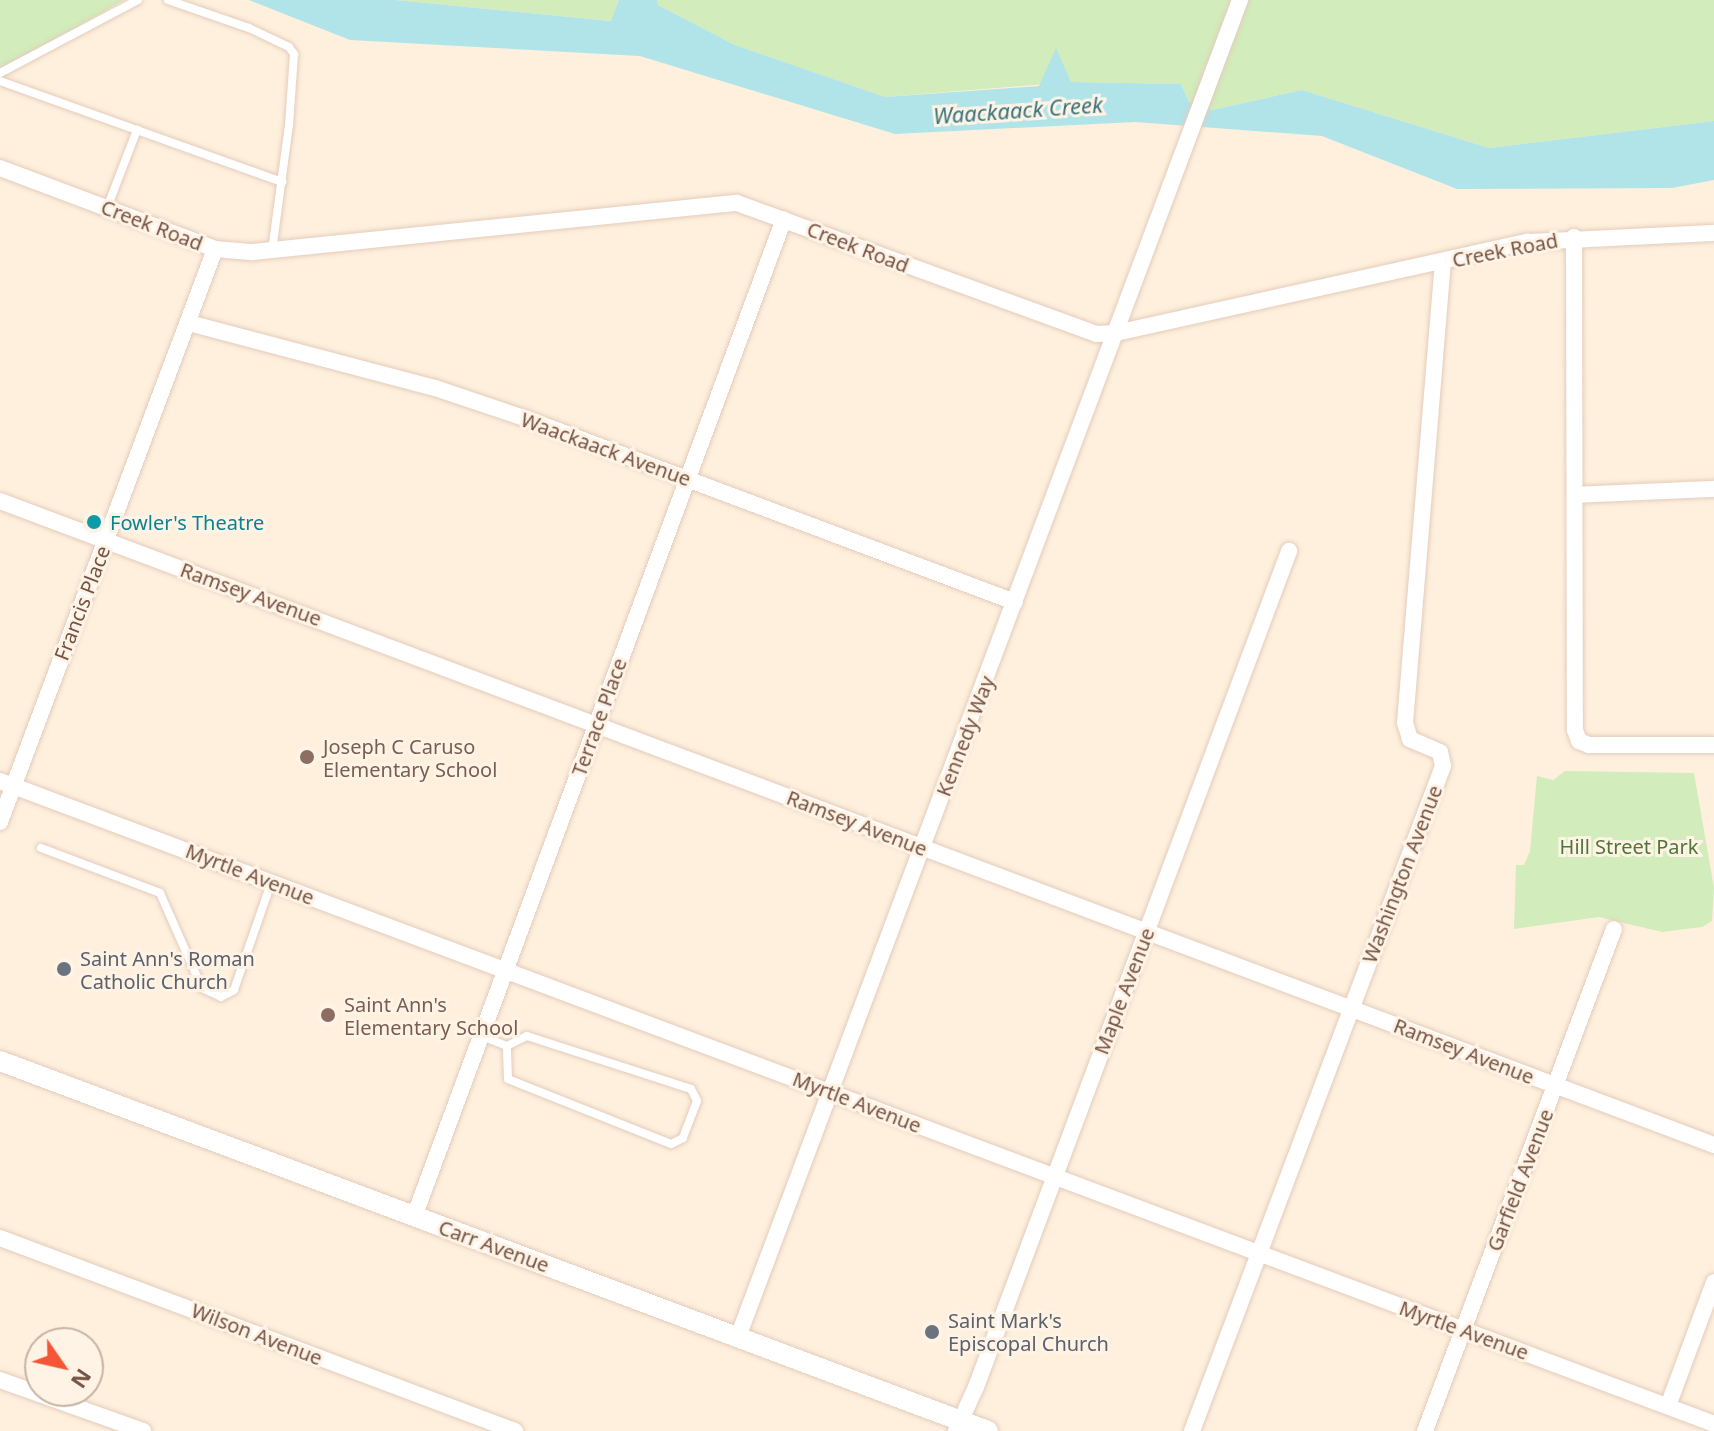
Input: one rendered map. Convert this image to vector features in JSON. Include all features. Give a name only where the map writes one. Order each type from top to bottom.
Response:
[{"type":"street","name":"Kennedy Way","points":[[738,1337],[1240,0]]},
{"type":"street","name":"Creek Road","points":[[0,168],[215,249],[271,250],[737,203],[1080,331],[1116,333],[1528,242],[1574,237],[1714,233]]},
{"type":"street","name":"Terrace Place","points":[[414,1217],[508,971],[596,724],[784,219]]},
{"type":"street","points":[[1574,237],[1575,730],[1579,741],[1589,745],[1714,745]]},
{"type":"street","name":"Francis Place","points":[[0,822],[7,783],[106,540],[215,249]]},
{"type":"street","name":"Washington Avenue","points":[[1192,1431],[1443,766],[1440,752],[1410,739],[1405,723],[1443,262]]},
{"type":"street","name":"Waackaack Avenue","points":[[189,323],[435,388],[1015,602]]},
{"type":"street","points":[[1575,495],[1714,489]]},
{"type":"street","name":"Ramsey Avenue","points":[[0,501],[1714,1145]]},
{"type":"street","name":"Maple Avenue","points":[[958,1426],[1289,551]]},
{"type":"street","name":"Myrtle Avenue","points":[[7,783],[1714,1424]]},
{"type":"street","name":"Garfield Avenue","points":[[1425,1431],[1614,929]]},
{"type":"street","name":"Carr Avenue","points":[[0,1061],[738,1337],[958,1426],[988,1431]]},
{"type":"street","name":"Wilson Avenue","points":[[0,1238],[515,1431]]},
{"type":"street","points":[[1668,1406],[1714,1282]]},
{"type":"street","points":[[0,1380],[143,1431]]},
{"type":"lane","points":[[0,73],[138,0]]},
{"type":"lane","points":[[168,0],[249,28],[289,47],[294,54],[282,182],[271,250]]},
{"type":"lane","points":[[0,81],[282,182]]},
{"type":"lane","points":[[107,208],[137,130]]},
{"type":"lane","points":[[41,848],[160,893],[202,988],[221,997],[234,990],[272,882]]},
{"type":"lane","points":[[482,1036],[507,1046],[527,1036],[691,1089],[697,1101],[683,1138],[671,1144],[508,1079],[507,1046]]},
{"type":"green space","points":[[0,0],[124,0],[0,71]]},
{"type":"green space","points":[[395,0],[619,0],[612,21]]},
{"type":"green space","points":[[657,0],[1714,0],[1714,121],[1489,148],[1302,90],[1212,110],[1189,102],[1181,84],[1071,82],[885,97],[735,45],[658,5]]},
{"type":"green space","name":"Hill Street Park","points":[[1565,771],[1694,773],[1714,888],[1712,921],[1702,927],[1662,932],[1599,917],[1514,929],[1516,865],[1524,865],[1530,851],[1537,776],[1553,780]]},
{"type":"water","name":"Waackaack Creek","points":[[249,0],[395,0],[611,21],[619,0],[657,0],[658,5],[735,45],[885,97],[1039,86],[1056,48],[1071,82],[1181,84],[1189,102],[1212,110],[1302,90],[1489,148],[1714,121],[1714,180],[1672,188],[1457,189],[1322,136],[1135,122],[895,134],[640,56],[350,40]]},
{"type":"place","name":"Fowler's Theatre","points":[[94,522]]},
{"type":"place","name":"Joseph C Caruso Elementary School","points":[[307,757]]},
{"type":"place","name":"Saint Ann's Roman Catholic Church","points":[[64,969]]},
{"type":"place","name":"Saint Ann's Elementary School","points":[[328,1015]]},
{"type":"place","name":"Saint Mark's Episcopal Church","points":[[932,1332]]}]
